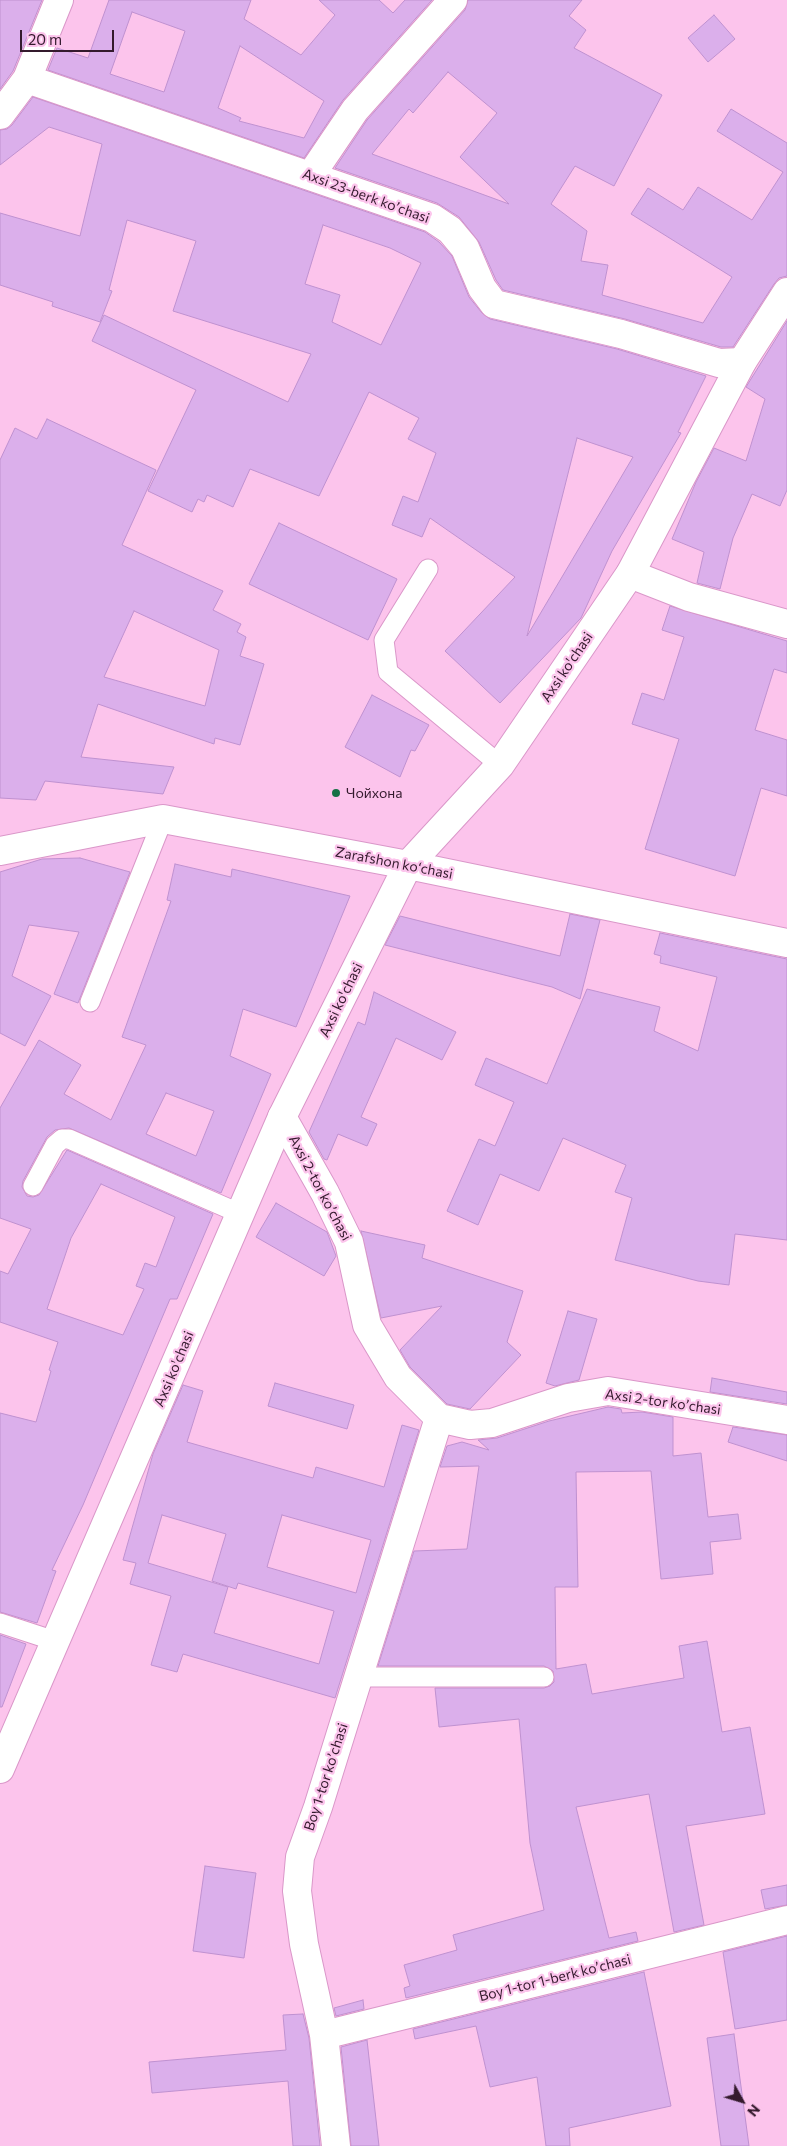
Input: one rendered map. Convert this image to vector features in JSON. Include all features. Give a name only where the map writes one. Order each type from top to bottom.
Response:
[{"type":"street","points":[[0,115],[27,79],[59,0]]},
{"type":"street","points":[[311,175],[355,110],[453,0]]},
{"type":"street","name":"Аxsi 23-berk koʼchasi","points":[[27,79],[432,218],[450,230],[465,248],[482,288],[494,304],[621,334],[719,363],[742,362]]},
{"type":"street","name":"Axsi ko'chasi","points":[[0,1768],[282,1117],[408,865],[500,765],[630,574],[742,362],[787,292]]},
{"type":"street","points":[[630,574],[689,597],[787,624]]},
{"type":"street","name":"Zarafshon koʻchasi","points":[[0,851],[163,819],[408,865],[787,943]]},
{"type":"street","name":"Аxsi 2-tor koʼchasi","points":[[282,1117],[325,1193],[349,1242],[367,1325],[398,1376],[439,1418],[470,1426],[492,1423],[568,1398],[608,1391],[787,1420]]},
{"type":"street","name":"Boy 1-tor koʼchasi","points":[[336,2146],[324,2035],[304,1944],[297,1891],[300,1857],[318,1806],[439,1418]]},
{"type":"street","name":"Boy 1-tor 1-berk koʼchasi","points":[[324,2035],[787,1920]]},
{"type":"lane","points":[[428,569],[384,640],[388,672],[500,765]]},
{"type":"lane","points":[[90,1002],[163,819]]},
{"type":"lane","points":[[33,1186],[55,1145],[62,1139],[69,1139],[241,1214]]},
{"type":"lane","points":[[0,1623],[55,1641]]},
{"type":"lane","points":[[358,1677],[544,1677]]},
{"type":"building","points":[[0,0],[42,0],[13,71],[0,89]]},
{"type":"building","points":[[109,0],[251,0],[244,19],[301,55],[335,15],[319,0],[379,0],[393,13],[405,0],[432,0],[343,100],[304,158],[48,70],[57,48],[88,58]],"holes":[[[132,12],[185,31],[164,92],[110,74]],[[240,46],[324,101],[304,138],[239,121],[241,118],[218,108]]]},
{"type":"building","points":[[468,0],[582,0],[569,16],[586,30],[574,48],[662,95],[614,186],[575,166],[551,204],[587,231],[581,261],[608,265],[602,295],[703,323],[732,277],[631,214],[648,188],[683,210],[698,187],[752,220],[783,172],[717,131],[731,109],[787,143],[787,276],[779,278],[774,284],[733,347],[721,347],[625,319],[503,290],[496,280],[479,242],[459,217],[437,203],[335,168],[367,120],[465,10]],"holes":[[[448,72],[497,113],[460,157],[509,204],[372,154],[409,109],[413,113]]]},
{"type":"building","points":[[714,15],[735,39],[708,62],[688,38]]},
{"type":"building","points":[[33,97],[425,232],[439,242],[452,256],[469,297],[482,313],[490,319],[617,349],[706,376],[678,432],[681,433],[612,551],[581,618],[500,703],[445,651],[515,577],[430,518],[422,537],[392,525],[403,496],[418,502],[436,453],[408,439],[419,418],[369,392],[319,496],[250,469],[233,507],[207,495],[204,502],[198,499],[192,512],[148,491],[196,390],[92,341],[104,315],[288,402],[311,354],[173,311],[196,241],[127,220],[109,290],[112,291],[100,322],[52,306],[53,302],[0,285],[0,213],[80,236],[102,144],[49,127],[0,165],[0,130],[7,129]],"holes":[[[323,225],[390,248],[421,263],[381,345],[332,322],[340,295],[305,284]],[[577,438],[633,457],[527,636]]]},
{"type":"building","points":[[787,321],[787,490],[780,506],[752,494],[733,538],[720,589],[697,583],[704,552],[672,539],[696,482],[714,448],[746,461],[765,399],[746,387]]},
{"type":"building","points":[[47,419],[156,470],[122,545],[223,591],[213,610],[241,624],[237,632],[246,637],[240,656],[264,664],[240,745],[215,738],[214,744],[98,704],[81,757],[174,767],[163,794],[45,781],[36,800],[0,798],[0,460],[15,428],[37,439]],"holes":[[[134,611],[219,650],[205,706],[104,677]]]},
{"type":"building","points":[[279,523],[397,579],[368,640],[249,584]]},
{"type":"building","points":[[670,606],[787,641],[787,673],[774,669],[755,730],[787,740],[787,796],[761,788],[735,876],[645,849],[679,739],[632,724],[642,693],[664,700],[684,637],[662,630]]},
{"type":"building","points":[[372,695],[429,725],[415,751],[411,750],[400,777],[345,747]]},
{"type":"building","points":[[80,858],[130,872],[78,1003],[54,994],[79,932],[29,925],[12,976],[51,996],[25,1046],[0,1033],[0,872],[42,859]]},
{"type":"building","points":[[175,864],[231,877],[232,869],[350,896],[296,1027],[243,1009],[230,1056],[271,1074],[221,1193],[69,1128],[55,1130],[47,1137],[23,1181],[22,1187],[27,1196],[39,1195],[67,1150],[213,1214],[177,1299],[170,1299],[83,1505],[52,1570],[56,1571],[37,1623],[0,1612],[0,1413],[36,1422],[58,1342],[0,1322],[0,1271],[8,1274],[31,1229],[0,1218],[0,1108],[39,1040],[81,1065],[64,1094],[111,1120],[146,1045],[122,1037],[171,901],[167,900]],"holes":[[[166,1093],[214,1111],[196,1156],[146,1134]],[[101,1184],[175,1217],[156,1267],[145,1263],[136,1286],[144,1289],[123,1335],[47,1309],[71,1238]]]},
{"type":"building","points":[[570,914],[600,920],[580,999],[552,987],[385,945],[400,916],[560,956]]},
{"type":"building","points":[[660,933],[787,959],[787,1240],[735,1234],[729,1285],[698,1281],[615,1260],[632,1198],[615,1192],[626,1165],[563,1138],[539,1191],[500,1174],[478,1225],[447,1211],[479,1139],[495,1146],[514,1102],[475,1085],[486,1058],[547,1084],[587,989],[660,1007],[654,1031],[698,1051],[717,977],[660,963],[661,956],[654,954]]},
{"type":"building","points":[[374,992],[456,1032],[442,1060],[396,1038],[361,1117],[377,1124],[367,1146],[338,1134],[327,1160],[324,1159],[309,1132],[358,1022],[365,1025]]},
{"type":"building","points":[[276,1203],[327,1232],[336,1256],[324,1276],[256,1237]]},
{"type":"building","points":[[361,1231],[425,1245],[422,1258],[523,1291],[507,1342],[521,1355],[470,1409],[447,1404],[410,1367],[400,1350],[442,1306],[381,1318]]},
{"type":"building","points":[[568,1311],[597,1319],[579,1380],[555,1386],[546,1383]]},
{"type":"building","points":[[712,1378],[787,1392],[787,1404],[710,1392]]},
{"type":"building","points":[[275,1383],[354,1405],[347,1429],[268,1406]]},
{"type":"building","points":[[183,1385],[203,1391],[187,1442],[313,1478],[316,1467],[384,1487],[402,1425],[419,1430],[335,1698],[183,1654],[177,1672],[151,1665],[171,1596],[130,1584],[136,1563],[123,1560],[153,1454]],"holes":[[[162,1515],[226,1534],[212,1581],[236,1589],[238,1583],[334,1611],[319,1664],[214,1633],[228,1587],[148,1563]],[[282,1515],[371,1540],[356,1593],[267,1567]]]},
{"type":"building","points":[[608,1407],[621,1409],[622,1413],[642,1412],[673,1417],[673,1456],[701,1453],[708,1517],[738,1514],[741,1539],[710,1542],[713,1574],[661,1579],[651,1471],[576,1472],[578,1587],[555,1587],[556,1669],[586,1664],[592,1694],[684,1678],[679,1646],[707,1641],[722,1732],[750,1727],[765,1814],[686,1826],[704,1925],[674,1932],[649,1794],[576,1807],[609,1938],[636,1932],[638,1941],[406,1998],[404,1988],[410,1986],[404,1965],[457,1950],[453,1935],[544,1910],[530,1843],[519,1719],[439,1727],[435,1688],[544,1688],[554,1682],[553,1671],[544,1666],[378,1666],[414,1551],[467,1549],[479,1466],[440,1467],[447,1446],[462,1442],[489,1450],[478,1440],[497,1438],[549,1421]]},
{"type":"building","points":[[733,1427],[787,1435],[787,1461],[728,1442]]},
{"type":"building","points":[[0,1635],[26,1644],[2,1707],[0,1707]]},
{"type":"building","points":[[205,1866],[256,1873],[244,1958],[193,1951]]},
{"type":"building","points":[[787,1885],[787,1905],[765,1909],[761,1890]]},
{"type":"building","points":[[787,1936],[787,2020],[735,2029],[723,1952]]},
{"type":"building","points":[[644,1972],[671,2106],[569,2128],[570,2146],[546,2146],[537,2077],[490,2087],[476,2026],[415,2039],[413,2029]]},
{"type":"building","points":[[363,2000],[364,2009],[336,2016],[334,2008]]},
{"type":"building","points":[[303,2014],[309,2038],[320,2146],[293,2146],[288,2081],[152,2093],[149,2062],[286,2050],[283,2015]]},
{"type":"building","points":[[734,2034],[749,2146],[721,2146],[707,2038]]},
{"type":"building","points":[[367,2040],[379,2146],[351,2146],[341,2047]]},
{"type":"place","name":"Чойхона","points":[[336,793]]}]
